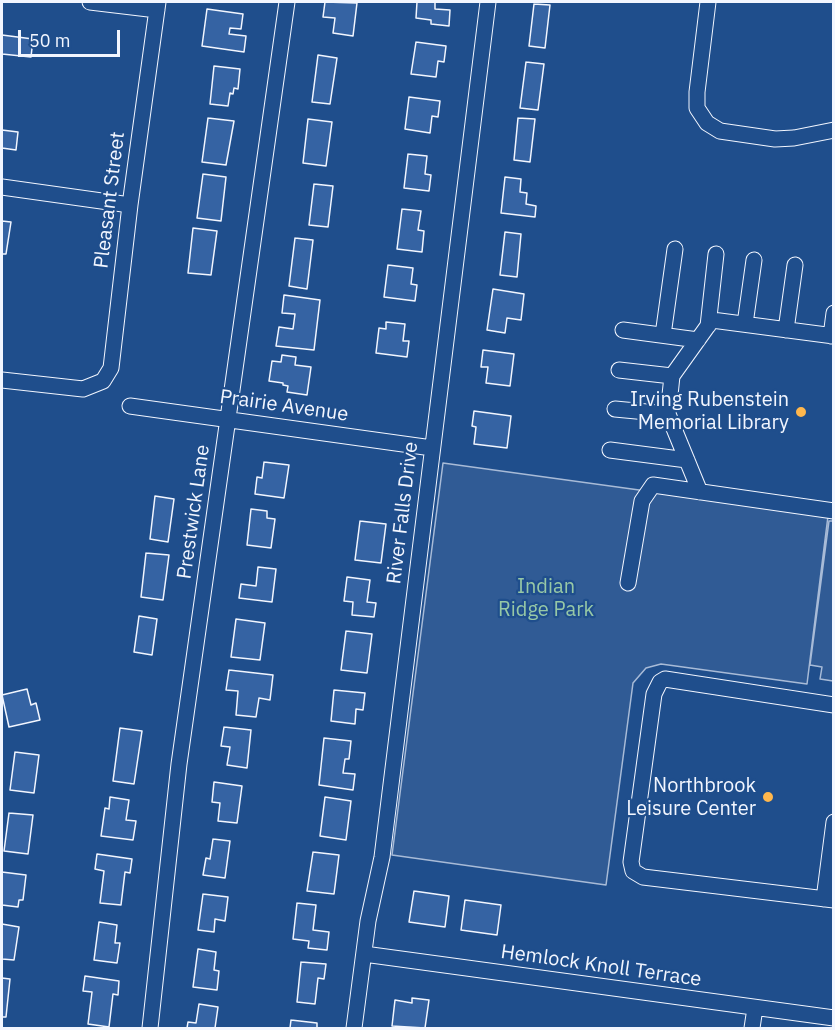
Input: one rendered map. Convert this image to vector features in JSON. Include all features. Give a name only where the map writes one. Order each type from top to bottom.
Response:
[{"type":"street","points":[[90,2],[157,6]]},
{"type":"street","name":"Prestwick Lane","points":[[150,1029],[171,829],[287,2]]},
{"type":"street","name":"River Falls Drive","points":[[354,1029],[364,954],[382,857],[488,2]]},
{"type":"street","points":[[708,2],[697,92],[697,108],[707,123],[720,131],[775,139],[794,138],[834,130]]},
{"type":"street","name":"Pleasant Street","points":[[2,380],[83,388],[103,381],[111,368],[157,6]]},
{"type":"street","points":[[2,187],[130,205]]},
{"type":"street","points":[[663,335],[675,249]]},
{"type":"street","points":[[708,326],[716,254]]},
{"type":"street","points":[[745,324],[754,260]]},
{"type":"street","points":[[786,330],[795,265]]},
{"type":"street","points":[[700,492],[668,414],[672,376],[712,320],[832,336],[834,313]]},
{"type":"street","points":[[622,330],[698,340]]},
{"type":"street","points":[[619,370],[672,376]]},
{"type":"street","name":"Prairie Avenue","points":[[130,406],[432,448]]},
{"type":"street","points":[[615,408],[668,414]]},
{"type":"street","points":[[610,450],[687,460]]},
{"type":"street","points":[[628,583],[642,501],[653,485],[834,511]]},
{"type":"street","points":[[834,705],[665,679],[660,682],[654,694],[631,862],[633,871],[643,877],[829,900],[834,822]]},
{"type":"street","name":"Hemlock Knoll Terrace","points":[[364,954],[834,1018]]},
{"type":"street","points":[[752,1029],[755,1008]]},
{"type":"shaded area","name":"Indian Ridge Park","points":[[443,463],[828,516],[807,684],[661,664],[646,668],[633,683],[606,885],[392,855]]},
{"type":"shaded area","points":[[829,521],[834,521],[833,681],[820,679],[822,667],[810,665]]},
{"type":"building","points":[[325,2],[357,3],[353,36],[333,33],[335,18],[323,17]]},
{"type":"building","points":[[417,2],[435,2],[435,9],[450,10],[449,26],[431,24],[431,20],[416,18]]},
{"type":"building","points":[[534,4],[550,5],[545,48],[529,46]]},
{"type":"building","points":[[207,9],[243,14],[241,29],[230,28],[229,34],[246,36],[244,52],[202,46]]},
{"type":"building","points":[[2,35],[33,39],[31,57],[2,54]]},
{"type":"building","points":[[416,42],[446,46],[444,62],[438,61],[436,77],[411,74]]},
{"type":"building","points":[[318,55],[337,58],[330,104],[312,102]]},
{"type":"building","points":[[526,62],[544,64],[538,110],[520,108]]},
{"type":"building","points":[[214,66],[240,69],[238,89],[234,88],[233,94],[230,93],[228,106],[210,104]]},
{"type":"building","points":[[409,97],[440,101],[438,117],[432,116],[430,133],[405,129]]},
{"type":"building","points":[[208,118],[234,121],[226,165],[202,162]]},
{"type":"building","points":[[518,118],[535,119],[530,162],[514,160]]},
{"type":"building","points":[[308,119],[332,122],[326,166],[303,163]]},
{"type":"building","points":[[2,130],[18,132],[16,150],[2,148]]},
{"type":"building","points":[[408,154],[427,156],[425,174],[431,175],[429,191],[404,188]]},
{"type":"building","points":[[203,174],[226,177],[221,221],[197,218]]},
{"type":"building","points":[[505,177],[521,179],[520,192],[527,193],[526,204],[536,206],[535,217],[501,213]]},
{"type":"building","points":[[314,184],[333,186],[328,227],[309,225]]},
{"type":"building","points":[[402,209],[421,211],[418,230],[424,231],[422,252],[397,249]]},
{"type":"building","points":[[2,221],[11,222],[6,254],[2,254]]},
{"type":"building","points":[[193,228],[217,231],[211,275],[188,273]]},
{"type":"building","points":[[505,232],[521,234],[517,277],[500,275]]},
{"type":"building","points":[[295,238],[313,240],[307,289],[289,286]]},
{"type":"building","points":[[388,265],[413,268],[411,284],[417,285],[415,301],[384,297]]},
{"type":"building","points":[[493,289],[524,294],[521,320],[507,318],[505,333],[487,330]]},
{"type":"building","points":[[284,295],[320,300],[314,350],[276,346],[279,327],[293,329],[295,314],[282,313]]},
{"type":"building","points":[[386,322],[405,324],[403,341],[409,341],[407,357],[376,353],[379,328],[386,329]]},
{"type":"building","points":[[483,350],[514,354],[510,386],[486,383],[488,367],[481,367]]},
{"type":"building","points":[[282,355],[296,357],[295,365],[311,367],[307,395],[287,392],[288,386],[269,381],[272,361],[281,362]]},
{"type":"building","points":[[474,411],[511,416],[507,448],[474,444],[476,427],[472,426]]},
{"type":"building","points":[[264,462],[289,465],[284,498],[255,494],[257,477],[262,478]]},
{"type":"building","points":[[155,496],[174,499],[168,542],[150,539]]},
{"type":"building","points":[[251,509],[267,511],[267,518],[275,519],[271,548],[247,545]]},
{"type":"building","points":[[360,521],[386,524],[381,563],[355,560]]},
{"type":"building","points":[[146,553],[169,555],[163,600],[141,597]]},
{"type":"building","points":[[258,567],[276,569],[272,602],[239,598],[241,584],[256,586]]},
{"type":"building","points":[[347,577],[370,580],[367,602],[376,603],[374,617],[352,615],[353,602],[344,601]]},
{"type":"building","points":[[139,616],[157,619],[152,655],[134,652]]},
{"type":"building","points":[[236,619],[265,623],[260,660],[231,657]]},
{"type":"building","points":[[346,631],[372,634],[367,673],[341,670]]},
{"type":"building","points":[[229,670],[273,675],[270,700],[259,698],[256,717],[236,715],[238,691],[226,690]]},
{"type":"building","points":[[27,689],[31,705],[36,703],[40,720],[9,727],[2,695]]},
{"type":"building","points":[[334,690],[365,693],[363,710],[356,709],[355,724],[331,721]]},
{"type":"building","points":[[224,727],[251,730],[247,768],[227,765],[230,747],[221,746]]},
{"type":"building","points":[[120,728],[142,731],[134,784],[113,781]]},
{"type":"building","points":[[324,738],[351,741],[349,759],[345,759],[343,773],[355,774],[353,790],[319,785]]},
{"type":"building","points":[[15,752],[39,755],[34,793],[10,790]]},
{"type":"building","points":[[214,782],[242,786],[237,823],[218,821],[220,803],[212,802]]},
{"type":"building","points":[[110,797],[129,800],[126,820],[136,821],[133,840],[101,836],[105,808],[109,809]]},
{"type":"building","points":[[325,797],[351,801],[346,840],[320,836]]},
{"type":"building","points":[[9,813],[33,815],[28,854],[4,851]]},
{"type":"building","points":[[213,839],[230,841],[225,878],[203,875],[206,858],[210,859]]},
{"type":"building","points":[[313,852],[339,855],[334,894],[307,891]]},
{"type":"building","points":[[97,854],[132,859],[130,873],[125,872],[121,905],[100,903],[104,871],[95,869]]},
{"type":"building","points":[[2,872],[26,875],[23,900],[19,900],[18,907],[2,905]]},
{"type":"building","points":[[414,891],[449,896],[445,927],[409,922]]},
{"type":"building","points":[[203,894],[228,897],[225,921],[215,919],[214,932],[198,930]]},
{"type":"building","points":[[465,900],[501,905],[497,935],[461,930]]},
{"type":"building","points":[[297,903],[316,905],[313,930],[329,932],[327,950],[308,948],[309,941],[293,939]]},
{"type":"building","points":[[99,922],[117,925],[115,943],[120,943],[117,963],[94,960]]},
{"type":"building","points":[[2,924],[19,927],[14,960],[2,959]]},
{"type":"building","points":[[198,949],[216,952],[214,970],[219,971],[217,990],[193,987]]},
{"type":"building","points":[[301,962],[326,964],[324,979],[318,978],[315,1004],[297,1002]]},
{"type":"building","points":[[85,976],[119,981],[118,995],[113,994],[109,1027],[88,1024],[92,992],[83,991]]},
{"type":"building","points":[[2,978],[10,979],[6,1017],[2,1017]]},
{"type":"building","points":[[412,998],[429,1000],[425,1028],[392,1026],[395,1000],[412,1003]]},
{"type":"building","points":[[199,1004],[218,1007],[215,1028],[187,1028],[188,1022],[196,1023]]},
{"type":"building","points":[[291,1020],[317,1023],[317,1028],[290,1028]]},
{"type":"place","name":"Irving Rubenstein Memorial Library","points":[[801,412]]},
{"type":"place","name":"Northbrook Leisure Center","points":[[768,797]]}]
